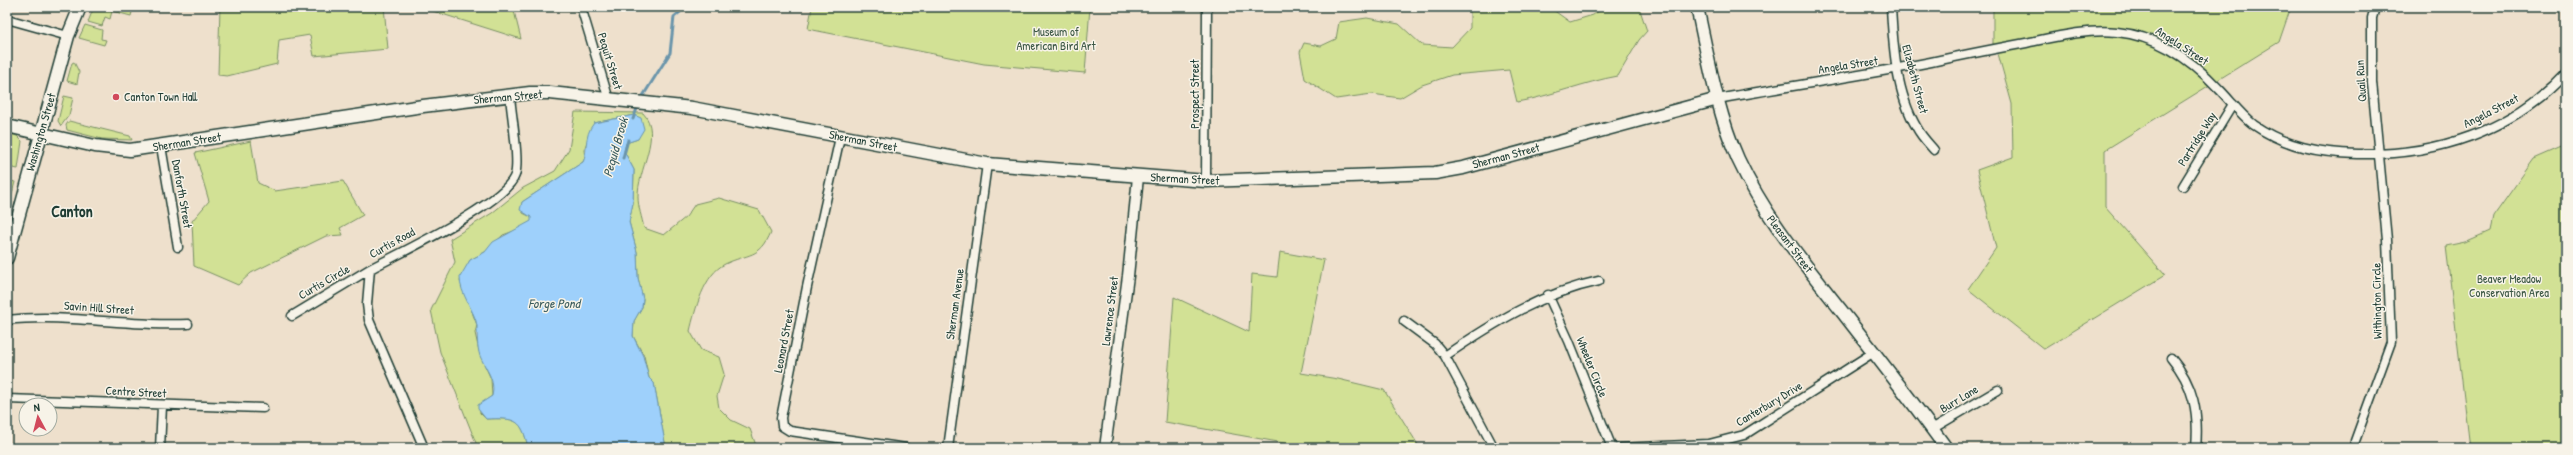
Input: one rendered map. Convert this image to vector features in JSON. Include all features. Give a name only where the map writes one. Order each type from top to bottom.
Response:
[{"type":"main road","name":"Washington Street","points":[[7,258],[68,36],[80,7]]},
{"type":"main road","name":"Pleasant Street","points":[[1697,7],[1718,99],[1737,157],[1769,217],[1874,352],[1946,448]]},
{"type":"main road","name":"Sherman Street","points":[[7,126],[40,135],[111,149],[130,150],[397,110],[510,96],[550,93],[692,108],[987,164],[1138,177],[1206,181],[1435,173],[1463,168],[1718,99]]},
{"type":"street","name":"Pequit Street","points":[[581,7],[609,100]]},
{"type":"street","name":"Prospect Street","points":[[1206,181],[1208,7]]},
{"type":"street","name":"Elizabeth Street","points":[[1890,7],[1897,69],[1908,110],[1917,128],[1934,150]]},
{"type":"street","name":"Quail Run","points":[[2375,7],[2372,18],[2372,82],[2380,155]]},
{"type":"street","points":[[7,19],[68,36]]},
{"type":"street","name":"Angela Street","points":[[1718,99],[1897,69],[2061,36],[2115,32],[2146,36],[2196,66],[2252,123],[2294,146],[2324,153],[2380,155],[2418,152],[2452,144],[2498,124],[2527,107],[2566,73]]},
{"type":"street","name":"Curtis Road","points":[[424,448],[369,320],[367,304],[370,269],[486,206],[505,191],[515,175],[510,96]]},
{"type":"street","name":"Partridge Way","points":[[2183,186],[2233,104]]},
{"type":"street","name":"Leonard Street","points":[[840,136],[807,287],[781,418],[782,426],[790,431],[906,448]]},
{"type":"street","name":"Danforth Street","points":[[161,146],[178,247]]},
{"type":"street","name":"Withington Circle","points":[[2355,441],[2391,342],[2388,240],[2380,155]]},
{"type":"street","name":"Sherman Avenue","points":[[948,448],[987,164]]},
{"type":"street","name":"Lawrence Street","points":[[1105,448],[1128,276],[1138,177]]},
{"type":"street","name":"Curtis Circle","points":[[292,316],[370,269]]},
{"type":"street","points":[[1445,356],[1478,334],[1548,295],[1573,286],[1599,281]]},
{"type":"street","name":"Wheeler Circle","points":[[1548,295],[1569,341],[1612,448]]},
{"type":"street","name":"Savin Hill Street","points":[[7,320],[58,317],[111,322],[188,324]]},
{"type":"street","points":[[1404,321],[1435,344],[1445,356],[1494,448]]},
{"type":"street","name":"Canterbury Drive","points":[[1618,448],[1709,444],[1744,435],[1874,352]]},
{"type":"street","points":[[2170,358],[2192,390],[2196,409],[2196,448]]},
{"type":"street","name":"Burr Lane","points":[[1932,429],[1998,390]]},
{"type":"street","name":"Centre Street","points":[[7,399],[162,406],[263,408]]},
{"type":"street","points":[[160,448],[162,406]]},
{"type":"green space","points":[[94,7],[117,7],[132,12],[131,16],[112,11],[110,19],[105,17],[102,26],[88,22]]},
{"type":"green space","points":[[220,7],[384,7],[388,49],[314,56],[310,35],[279,40],[277,64],[227,76],[218,75]]},
{"type":"green space","points":[[420,7],[513,7],[521,39]]},
{"type":"green space","name":"Museum of American Bird Art","points":[[812,7],[1090,7],[1085,73],[984,64],[808,29]]},
{"type":"green space","points":[[1470,7],[1549,7],[1570,22],[1593,15],[1605,7],[1639,7],[1647,31],[1639,40],[1618,76],[1517,102],[1509,70],[1452,75],[1422,85],[1400,98],[1372,94],[1336,99],[1305,79],[1300,52],[1304,43],[1321,46],[1336,39],[1339,22],[1367,18],[1399,24],[1422,45],[1452,47],[1470,28]]},
{"type":"green space","points":[[1993,7],[2291,7],[2279,42],[2105,150],[2105,207],[2165,275],[2044,349],[1968,289],[1996,248],[1977,170],[2013,157],[2012,104],[1997,50],[1993,50]]},
{"type":"green space","points":[[85,25],[102,30],[101,39],[106,40],[104,45],[79,38]]},
{"type":"green space","points":[[74,62],[79,72],[77,84],[67,81],[72,63]]},
{"type":"green space","points":[[64,96],[73,98],[69,115],[61,126],[58,121]]},
{"type":"green space","points":[[575,112],[643,113],[651,131],[648,153],[641,176],[638,197],[639,209],[644,228],[664,235],[686,217],[695,204],[719,198],[759,210],[771,232],[767,241],[758,251],[725,264],[711,276],[698,303],[690,331],[701,350],[719,357],[724,374],[717,396],[719,408],[731,420],[750,429],[757,448],[666,448],[654,383],[649,378],[644,356],[633,336],[634,321],[642,307],[643,299],[638,278],[637,252],[629,222],[633,203],[634,170],[624,151],[626,143],[638,139],[634,115],[594,123],[584,150],[585,158],[583,162],[522,202],[523,213],[531,217],[532,221],[522,228],[503,235],[485,252],[470,260],[460,281],[477,325],[475,333],[480,355],[491,379],[492,396],[479,405],[480,413],[486,419],[504,419],[516,422],[520,425],[523,431],[528,448],[478,448],[440,352],[431,310],[455,262],[450,239],[492,213],[523,188],[555,171],[569,149]]},
{"type":"green space","points":[[69,121],[130,136],[132,140],[102,139],[67,130],[66,125]]},
{"type":"green space","points":[[7,133],[17,136],[22,141],[18,169],[7,167]]},
{"type":"green space","points":[[251,141],[258,183],[275,191],[343,181],[363,215],[340,228],[343,235],[326,236],[251,273],[238,285],[194,266],[192,221],[209,201],[195,153]]},
{"type":"green space","name":"Beaver Meadow Conservation Area","points":[[2566,145],[2566,448],[2470,448],[2446,246],[2465,242],[2490,231],[2493,217],[2534,159]]},
{"type":"green space","points":[[7,180],[15,182],[7,213]]},
{"type":"green space","points":[[1280,252],[1324,260],[1301,373],[1338,379],[1384,390],[1420,448],[1312,448],[1165,422],[1174,297],[1249,332],[1252,274],[1277,277]]},
{"type":"water","name":"Forge Pond","points":[[634,115],[641,118],[644,129],[638,139],[626,143],[624,151],[634,170],[633,203],[629,222],[637,252],[638,278],[643,299],[642,307],[634,321],[633,336],[643,356],[649,378],[654,383],[666,448],[528,448],[526,438],[520,425],[510,420],[486,419],[478,409],[478,405],[492,396],[493,385],[490,375],[480,356],[476,321],[462,290],[460,277],[470,260],[485,252],[493,242],[531,221],[531,217],[520,210],[522,202],[583,162],[588,133],[594,123]]},
{"type":"waterway","name":"Pequid Brook","points":[[641,99],[670,53],[674,17],[686,7]]},
{"type":"waterway","name":"Pequid Brook","points":[[633,119],[638,106]]},
{"type":"waterway","name":"Pequid Brook","points":[[623,158],[628,140]]},
{"type":"place","name":"Canton Town Hall","points":[[116,97]]},
{"type":"district","name":"Canton","points":[[72,211]]}]
